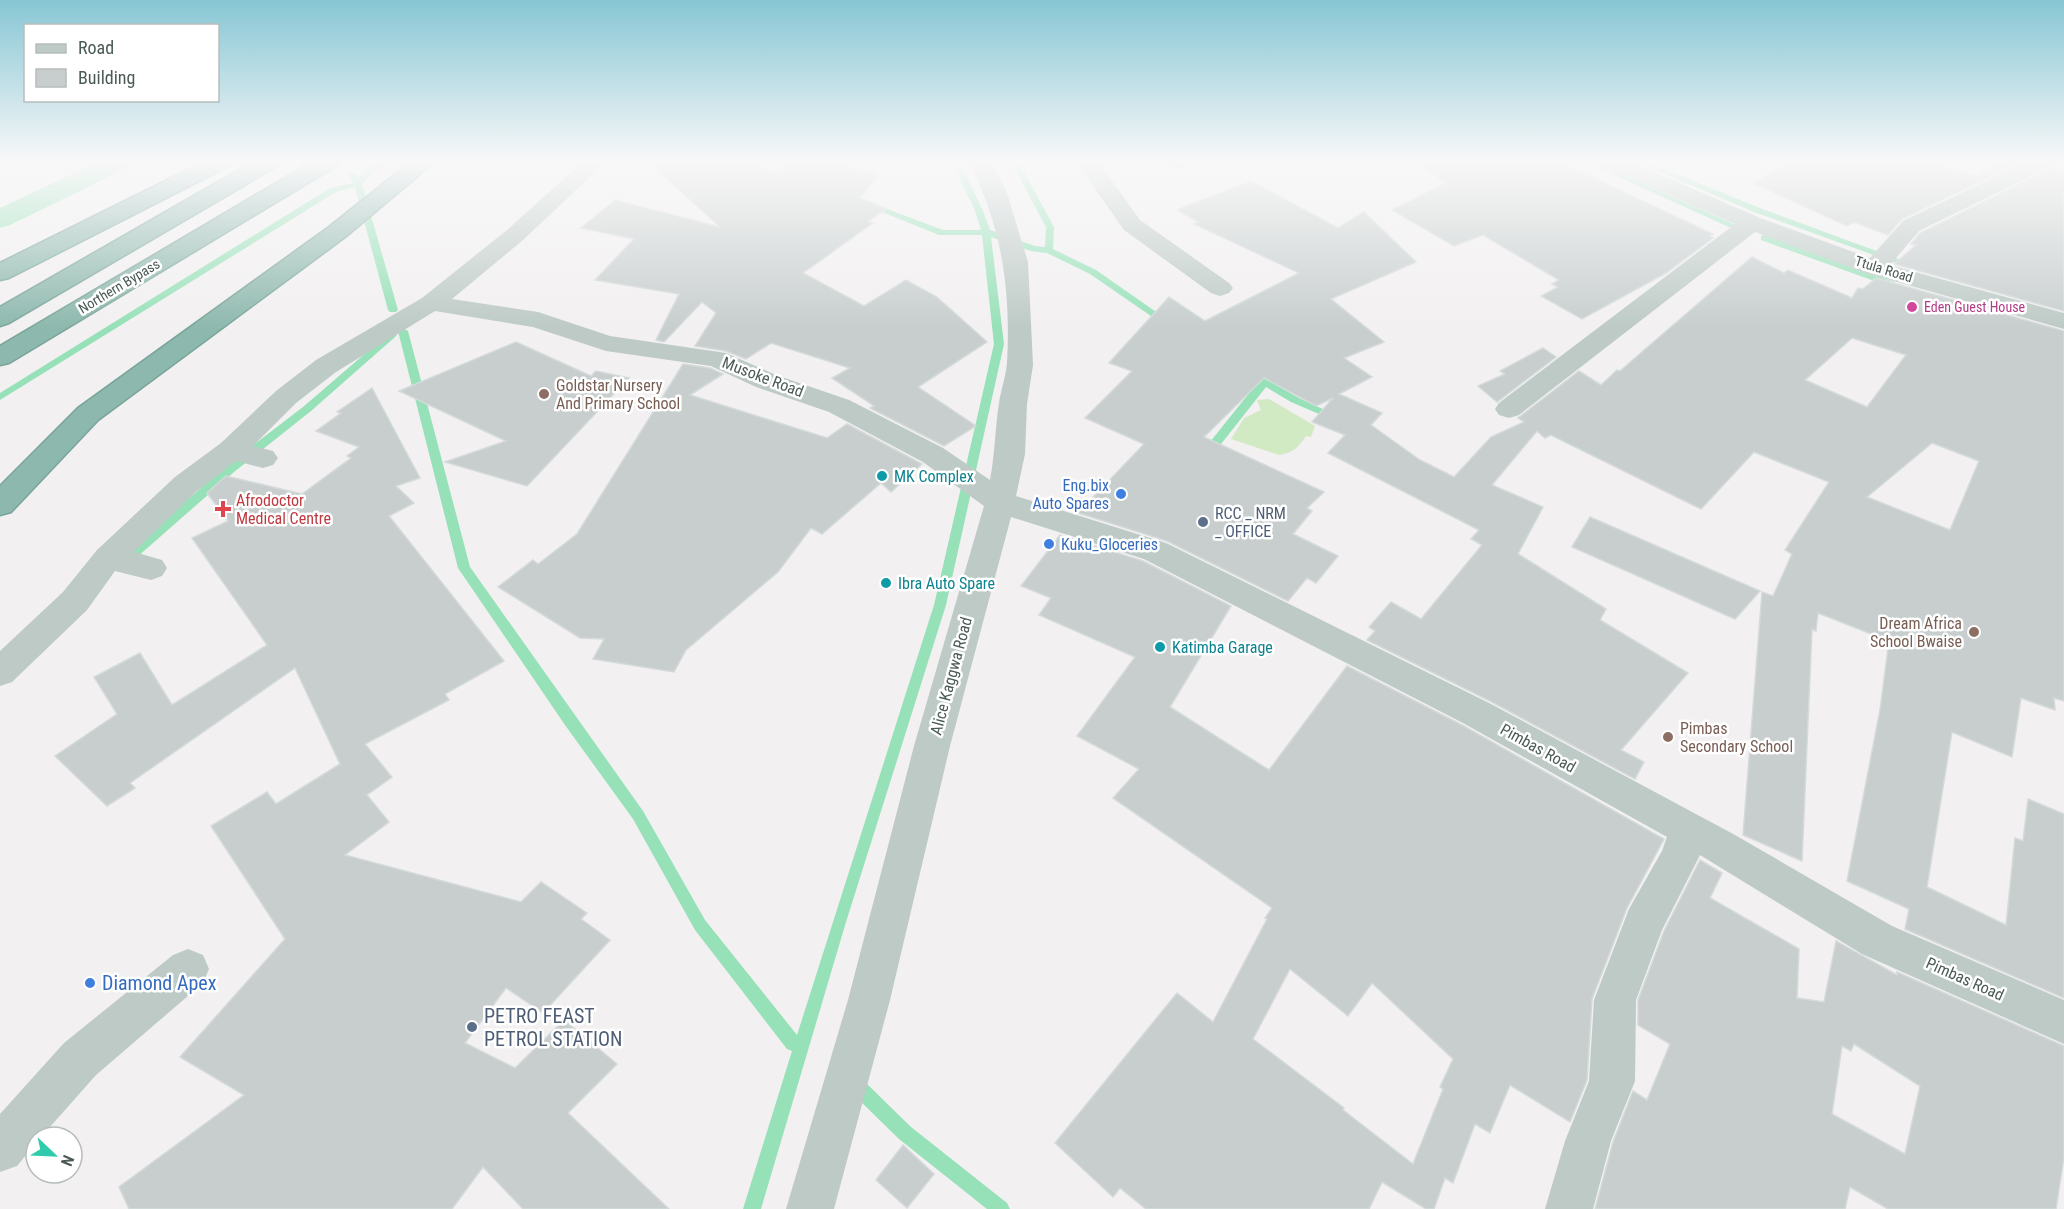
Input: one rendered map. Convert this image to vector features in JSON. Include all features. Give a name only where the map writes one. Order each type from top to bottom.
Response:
[{"type":"highway","points":[[0,273],[112,216]]},
{"type":"highway","name":"Northern Bypass","points":[[0,318],[175,216]]},
{"type":"highway","name":"Northern Bypass","points":[[0,357],[235,216]]},
{"type":"highway","points":[[0,504],[88,414],[356,216]]},
{"type":"street","points":[[0,672],[44,640],[108,558],[186,484],[231,450],[286,398],[326,366],[431,303],[535,216]]},
{"type":"street","name":"Alice Kaggwa Road","points":[[810,1209],[869,1000],[932,746],[1000,502],[1010,454],[1013,404],[1020,365],[1016,262],[1004,216]]},
{"type":"street","points":[[1126,216],[1132,225],[1220,288]]},
{"type":"street","name":"Ttula Road","points":[[1738,216],[1874,268],[2064,321]]},
{"type":"street","points":[[1874,268],[1911,226],[1931,216]]},
{"type":"street","points":[[1509,409],[1752,223]]},
{"type":"street","name":"Musoke Road","points":[[431,303],[538,320],[606,343],[717,359],[766,381],[839,406],[933,455],[1000,502]]},
{"type":"street","points":[[231,450],[263,458]]},
{"type":"street","name":"Pimbas Road","points":[[1000,502],[1155,551],[1476,713],[1689,830],[1877,940],[2064,1022]]},
{"type":"street","points":[[108,558],[151,568]]},
{"type":"street","points":[[1569,1209],[1588,1141],[1612,1081],[1615,1000],[1644,923],[1680,857],[1689,830]]},
{"type":"street","points":[[0,1149],[80,1059],[188,969]]},
{"type":"green space","points":[[1269,399],[1315,426],[1311,437],[1306,436],[1288,453],[1279,455],[1231,439],[1244,418],[1261,410],[1257,400]]},
{"type":"building","points":[[595,216],[679,216],[720,227],[708,216],[875,216],[868,221],[873,223],[803,273],[864,306],[906,280],[937,297],[987,342],[918,387],[976,426],[944,446],[870,408],[874,406],[832,378],[850,368],[771,343],[746,359],[726,351],[695,346],[716,313],[702,302],[664,342],[656,340],[679,294],[595,280],[634,239],[581,228]]},
{"type":"building","points":[[1188,216],[1317,216],[1338,228],[1357,216],[1369,216],[1416,262],[1331,299],[1384,342],[1344,358],[1372,377],[1339,394],[1382,413],[1371,425],[1420,460],[1454,477],[1491,437],[1524,422],[1518,418],[1579,371],[1601,385],[1617,370],[1620,371],[1752,257],[1784,273],[1788,270],[1852,298],[1858,288],[1863,289],[1876,278],[2064,331],[2064,701],[2054,698],[2055,710],[2021,698],[2012,757],[1952,732],[1927,887],[2006,925],[2015,838],[2023,841],[2028,799],[2064,814],[2064,998],[1905,929],[1909,909],[1847,881],[1880,710],[1889,641],[1818,613],[1816,631],[1812,629],[1802,861],[1743,835],[1762,592],[1773,596],[1792,554],[1785,550],[1829,482],[1754,452],[1701,509],[1551,435],[1545,438],[1537,431],[1492,485],[1543,507],[1518,554],[1606,609],[1600,620],[1688,673],[1621,750],[1644,762],[1635,779],[1490,701],[1367,640],[1375,631],[1369,627],[1391,602],[1421,619],[1482,545],[1471,539],[1479,530],[1328,453],[1345,435],[1312,422],[1333,398],[1316,406],[1264,378],[1204,437],[1324,492],[1307,508],[1312,511],[1293,534],[1338,556],[1316,583],[1307,578],[1288,601],[1167,541],[1078,513],[1144,444],[1085,418],[1132,371],[1109,363],[1169,297],[1205,321],[1299,273],[1194,224],[1198,222]],"holes":[[[1852,338],[1906,355],[1867,407],[1805,380]],[[1932,443],[1979,461],[1950,530],[1867,497]]]},
{"type":"building","points":[[1403,216],[1676,216],[1713,234],[1710,236],[1713,238],[1666,273],[1582,319],[1541,296],[1558,287],[1552,284],[1559,280],[1483,235],[1454,246]]},
{"type":"building","points":[[1826,216],[1907,216],[1902,219],[1888,235],[1854,222],[1847,226]]},
{"type":"building","points":[[1954,216],[2064,216],[2064,311],[1894,264],[1916,245],[1911,244],[1920,233]]},
{"type":"building","points":[[516,342],[591,376],[596,371],[629,378],[527,486],[445,462],[506,441],[399,391]]},
{"type":"building","points":[[1543,348],[1556,357],[1497,402],[1478,386],[1505,374],[1500,371]]},
{"type":"building","points":[[683,364],[710,368],[723,374],[690,395],[827,438],[847,424],[922,464],[891,492],[881,483],[822,534],[811,528],[778,572],[686,650],[674,672],[593,659],[604,639],[580,638],[498,587],[533,560],[538,564],[577,534]]},
{"type":"building","points":[[372,388],[420,478],[396,486],[414,503],[389,516],[504,661],[445,694],[449,700],[365,744],[392,777],[367,795],[389,822],[345,855],[521,902],[541,882],[587,913],[581,919],[610,940],[543,1013],[506,988],[465,1043],[515,1068],[564,1020],[617,1064],[568,1113],[669,1209],[523,1209],[483,1167],[452,1209],[129,1209],[119,1187],[244,1095],[180,1057],[285,939],[211,826],[267,792],[276,804],[340,764],[295,668],[130,783],[135,788],[107,806],[55,756],[117,714],[94,677],[140,653],[172,705],[267,645],[192,538],[228,521],[207,493],[226,476],[302,494],[351,458],[347,456],[359,447],[316,431],[341,413],[337,412]]},
{"type":"building","points":[[1590,517],[1760,591],[1735,619],[1572,547]]},
{"type":"building","points":[[1060,535],[1143,561],[1231,606],[1170,707],[1269,770],[1347,666],[1462,725],[1664,839],[1627,908],[1592,999],[1587,1080],[1570,1122],[1510,1085],[1490,1133],[1475,1124],[1453,1183],[1445,1178],[1434,1209],[1426,1209],[1382,1182],[1369,1209],[1146,1209],[1120,1188],[1113,1197],[1055,1143],[1177,993],[1213,1022],[1272,908],[1113,798],[1139,769],[1077,736],[1135,657],[1039,615],[1051,598],[1021,586]],"holes":[[[1290,969],[1348,1016],[1372,983],[1453,1059],[1440,1087],[1443,1089],[1413,1164],[1253,1039]]]},
{"type":"building","points":[[1700,860],[1722,873],[1710,898],[1799,949],[1797,998],[1824,1002],[1836,941],[1897,975],[1897,972],[2064,1046],[2064,1157],[2056,1209],[1888,1209],[1850,1187],[1845,1209],[1595,1209],[1613,1142],[1633,1091],[1647,1100],[1670,1044],[1638,1025],[1638,1000],[1664,931]],"holes":[[[1854,1044],[1920,1086],[1905,1154],[1832,1114],[1842,1046],[1851,1051]]]},
{"type":"building","points":[[903,1145],[934,1174],[907,1208],[876,1180]]},
{"type":"waterway","points":[[0,219],[5,216]]},
{"type":"waterway","points":[[0,397],[290,216]]},
{"type":"waterway","points":[[367,216],[393,310]]},
{"type":"waterway","points":[[898,216],[942,233],[986,232]]},
{"type":"waterway","points":[[981,216],[986,232]]},
{"type":"waterway","points":[[1044,216],[1050,227],[1049,250]]},
{"type":"waterway","points":[[1712,216],[1734,226]]},
{"type":"waterway","points":[[1775,216],[1913,266]]},
{"type":"waterway","points":[[752,1209],[839,922],[940,605],[999,344],[986,232]]},
{"type":"waterway","points":[[986,232],[1034,249],[1049,250]]},
{"type":"waterway","points":[[1764,238],[1891,284]]},
{"type":"waterway","points":[[1049,250],[1093,272],[1167,323]]},
{"type":"waterway","points":[[403,331],[464,568],[638,815],[700,925],[793,1043]]},
{"type":"waterway","points":[[124,562],[230,469],[307,409],[392,335]]},
{"type":"waterway","points":[[1248,372],[1295,400],[1337,418]]},
{"type":"waterway","points":[[1206,455],[1264,382]]},
{"type":"waterway","points":[[861,1090],[905,1133],[1001,1209]]},
{"type":"place","name":"Eden Guest House","points":[[1912,307]]},
{"type":"place","name":"Goldstar Nursery And Primary School","points":[[544,394]]},
{"type":"place","name":"MK Complex","points":[[882,476]]},
{"type":"place","name":"Eng.bix Auto Spares","points":[[1121,494]]},
{"type":"place","name":"Afrodoctor Medical Centre","points":[[223,509]]},
{"type":"place","name":"RCC _ NRM _ OFFICE","points":[[1203,522]]},
{"type":"place","name":"Kuku_Gloceries","points":[[1049,544]]},
{"type":"place","name":"Ibra Auto Spare","points":[[886,583]]},
{"type":"place","name":"Dream Africa School Bwaise","points":[[1974,632]]},
{"type":"place","name":"Katimba Garage","points":[[1160,647]]},
{"type":"place","name":"Pimbas Secondary School","points":[[1668,737]]},
{"type":"place","name":"Diamond Apex","points":[[90,983]]},
{"type":"place","name":"PETRO FEAST PETROL STATION","points":[[472,1027]]}]
